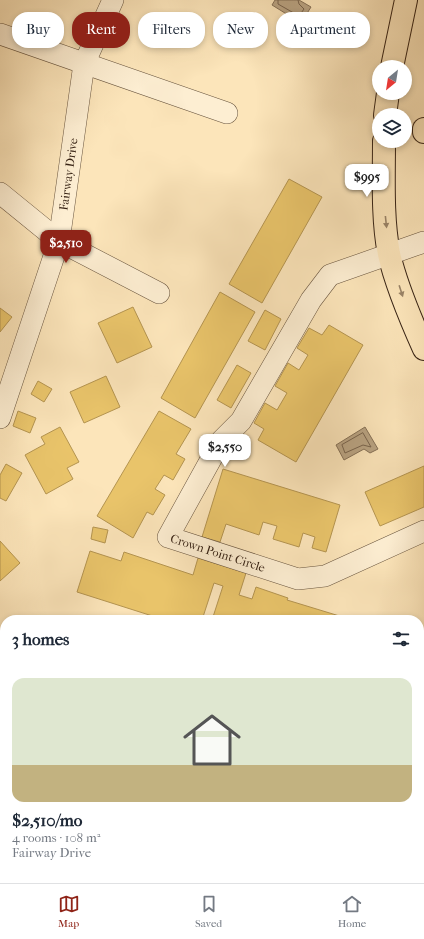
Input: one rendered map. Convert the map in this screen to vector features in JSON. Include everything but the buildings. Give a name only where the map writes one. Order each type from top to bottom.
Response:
[{"type":"main road","points":[[393,60],[406,0]]},
{"type":"main road","points":[[384,148],[384,195],[389,254],[411,319],[424,349]]},
{"type":"street","name":"Fairway Drive","points":[[0,418],[59,241],[84,64],[113,0]]},
{"type":"street","points":[[0,34],[227,114]]},
{"type":"street","points":[[0,193],[59,241],[159,293]]},
{"type":"street","name":"Crown Point Circle","points":[[424,242],[330,275],[311,300],[241,421],[221,441],[168,537],[298,579],[326,576],[424,531]]},
{"type":"water","points":[[275,0],[299,0],[311,7],[308,12],[283,12],[272,5]]},
{"type":"water","points":[[365,427],[378,449],[370,453],[364,449],[344,460],[336,445]]}]
